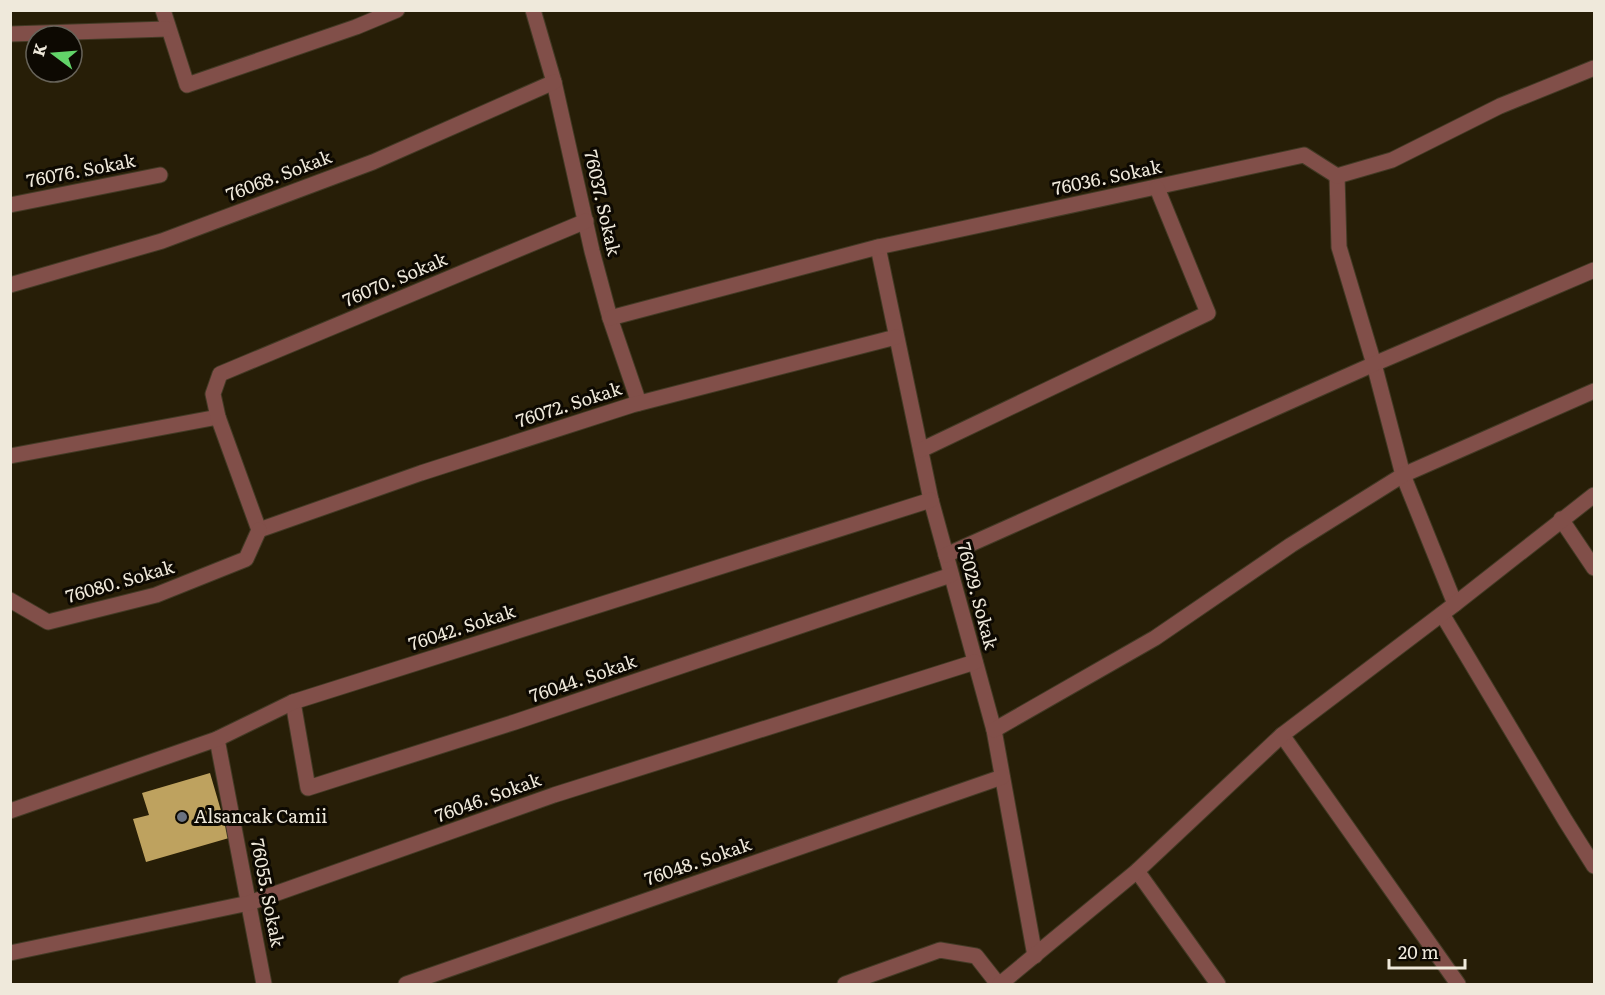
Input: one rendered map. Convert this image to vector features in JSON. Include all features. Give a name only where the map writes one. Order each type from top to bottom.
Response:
[{"type":"street","points":[[162,10],[187,85],[356,27],[397,10]]},
{"type":"street","name":"76037. Sokak","points":[[533,10],[554,82],[610,318],[639,403]]},
{"type":"street","points":[[10,34],[167,29]]},
{"type":"street","points":[[1455,604],[1403,475],[1374,364],[1339,247],[1337,176],[1392,160],[1500,106],[1594,68]]},
{"type":"street","name":"76068. Sokak","points":[[10,285],[173,237],[374,162],[554,82]]},
{"type":"street","name":"76036. Sokak","points":[[610,318],[878,247],[1304,155],[1337,176]]},
{"type":"street","name":"76076. Sokak","points":[[10,204],[160,176]]},
{"type":"street","points":[[921,450],[1208,313],[1157,188]]},
{"type":"street","name":"76070. Sokak","points":[[218,417],[213,394],[220,374],[586,221]]},
{"type":"street","name":"76029. Sokak","points":[[878,247],[931,500],[994,730],[1035,956]]},
{"type":"street","points":[[946,555],[1374,364],[1594,270]]},
{"type":"street","name":"76072. Sokak","points":[[259,530],[420,473],[639,403],[896,337]]},
{"type":"street","points":[[994,730],[1155,638],[1291,545],[1403,475],[1594,391]]},
{"type":"street","points":[[10,456],[218,417],[259,530]]},
{"type":"street","points":[[845,984],[940,950],[976,956],[999,984],[1137,871],[1282,735],[1594,495]]},
{"type":"street","name":"76042. Sokak","points":[[10,811],[217,739],[293,702],[931,500]]},
{"type":"street","points":[[1561,519],[1594,568]]},
{"type":"street","name":"76080. Sokak","points":[[10,600],[48,622],[156,595],[246,559],[259,530]]},
{"type":"street","name":"76044. Sokak","points":[[293,702],[308,788],[515,722],[951,575]]},
{"type":"street","points":[[1442,614],[1594,866]]},
{"type":"street","name":"76046. Sokak","points":[[10,952],[249,903],[554,795],[975,662]]},
{"type":"street","points":[[1282,735],[1458,984]]},
{"type":"street","name":"76055. Sokak","points":[[217,739],[264,984]]},
{"type":"street","name":"76048. Sokak","points":[[406,984],[1002,777]]},
{"type":"street","points":[[1137,871],[1218,984]]},
{"type":"building","name":"Alsancak Camii","points":[[210,773],[229,838],[146,862],[133,819],[149,815],[142,793]]},
{"type":"place","name":"Alsancak Camii","points":[[182,817]]}]
